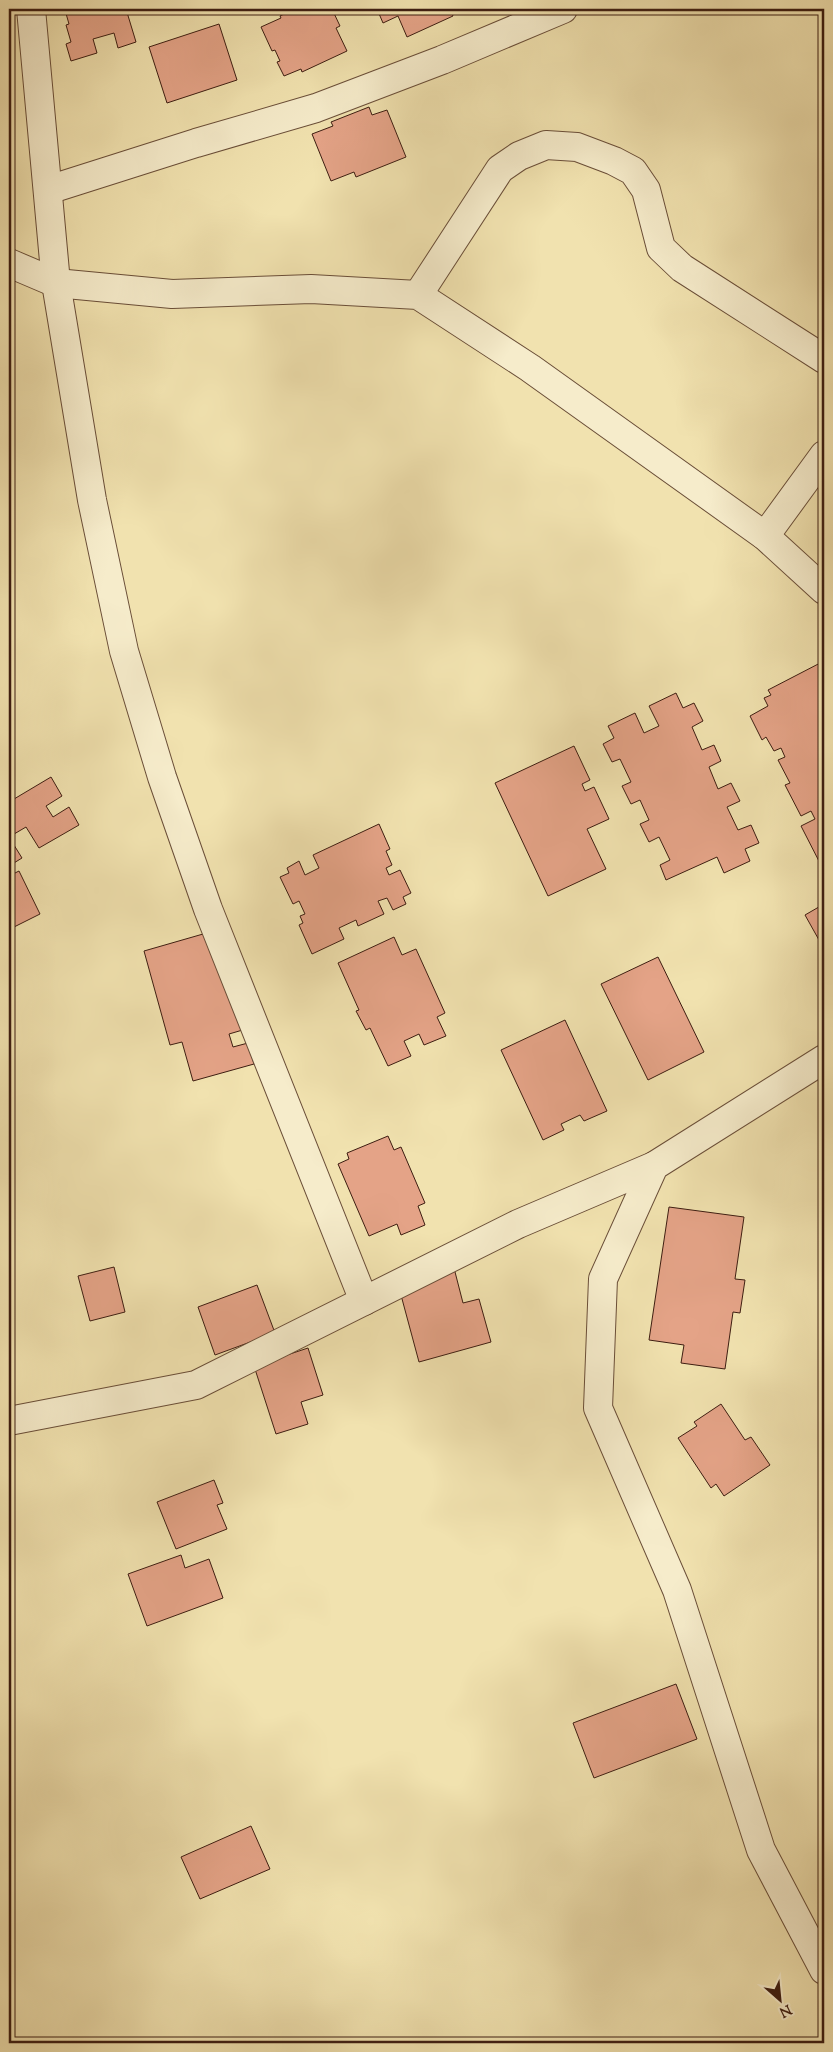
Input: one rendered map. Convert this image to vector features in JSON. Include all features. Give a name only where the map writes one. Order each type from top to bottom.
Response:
[{"type":"street","points":[[31,9],[56,283],[92,500],[124,651],[162,777],[208,909],[364,1301]]},
{"type":"street","points":[[48,190],[316,108],[442,60],[563,9]]},
{"type":"street","points":[[418,295],[500,168],[519,156],[546,144],[577,147],[614,161],[633,171],[646,190],[661,248],[682,268],[824,359]]},
{"type":"street","points":[[9,263],[56,283],[172,294],[311,289],[418,295],[530,368],[765,536],[824,590]]},
{"type":"street","points":[[765,536],[824,455]]},
{"type":"street","points":[[9,1421],[196,1385],[518,1224],[654,1166],[824,1059]]},
{"type":"street","points":[[654,1166],[604,1279],[598,1408],[677,1590],[761,1850],[824,1970]]},
{"type":"building","points":[[126,9],[136,42],[118,48],[114,33],[93,39],[97,53],[71,61],[66,44],[71,42],[66,25],[69,24],[65,10]]},
{"type":"building","points":[[294,9],[332,9],[340,26],[336,28],[347,51],[302,72],[301,69],[284,76],[277,62],[280,61],[275,50],[272,51],[261,27],[281,18],[280,16]]},
{"type":"building","points":[[377,9],[450,9],[453,16],[407,37],[398,16],[383,23]]},
{"type":"building","points":[[219,24],[237,80],[167,103],[149,47]]},
{"type":"building","points":[[369,107],[372,115],[387,110],[406,157],[356,177],[354,172],[331,181],[312,134],[333,126],[331,122]]},
{"type":"building","points":[[824,661],[823,869],[801,826],[815,819],[811,811],[801,816],[785,785],[790,783],[778,760],[785,757],[781,748],[774,751],[766,737],[762,740],[750,716],[768,706],[764,698],[771,695],[768,690]]},
{"type":"building","points":[[676,693],[683,708],[694,703],[703,721],[692,727],[702,750],[714,745],[721,761],[709,767],[718,789],[731,783],[740,801],[727,807],[738,830],[751,825],[759,843],[745,849],[750,861],[724,873],[717,857],[666,880],[660,865],[670,860],[659,837],[649,842],[640,824],[649,820],[640,800],[631,804],[622,786],[631,782],[620,759],[612,762],[603,744],[614,738],[608,726],[635,713],[644,733],[659,726],[649,706]]},
{"type":"building","points":[[574,746],[590,780],[582,784],[585,791],[594,787],[609,819],[587,829],[606,869],[548,896],[495,783]]},
{"type":"building","points":[[51,777],[62,796],[46,806],[53,817],[69,807],[79,825],[39,848],[26,827],[9,837],[9,817],[13,815],[9,808],[9,802]]},
{"type":"building","points":[[379,824],[390,849],[386,851],[392,865],[386,868],[389,875],[400,870],[411,893],[403,897],[406,904],[393,910],[387,898],[378,901],[384,914],[358,926],[356,920],[339,928],[344,939],[312,954],[299,925],[303,923],[300,916],[305,914],[299,901],[293,904],[280,877],[289,873],[287,868],[299,861],[305,875],[319,868],[313,855]]},
{"type":"building","points":[[9,837],[22,858],[9,866]]},
{"type":"building","points":[[19,871],[40,914],[10,929],[9,876]]},
{"type":"building","points":[[824,904],[824,937],[819,940],[805,915]]},
{"type":"building","points":[[210,932],[246,1029],[229,1034],[233,1047],[248,1043],[254,1064],[193,1081],[182,1042],[170,1045],[144,951]]},
{"type":"building","points":[[394,937],[402,955],[416,949],[445,1013],[437,1017],[446,1036],[424,1045],[419,1034],[404,1041],[411,1056],[388,1066],[370,1028],[366,1030],[356,1011],[359,1010],[338,963]]},
{"type":"building","points":[[658,957],[704,1052],[648,1080],[601,984]]},
{"type":"building","points":[[565,1020],[607,1111],[584,1121],[580,1115],[561,1124],[564,1130],[543,1140],[501,1050]]},
{"type":"building","points":[[388,1136],[394,1150],[401,1147],[425,1203],[418,1206],[425,1225],[401,1235],[397,1224],[369,1236],[338,1164],[349,1159],[347,1153]]},
{"type":"building","points":[[669,1207],[744,1217],[735,1279],[745,1280],[740,1313],[733,1312],[725,1369],[681,1363],[684,1345],[649,1340]]},
{"type":"building","points":[[114,1267],[125,1312],[90,1321],[78,1276]]},
{"type":"building","points":[[454,1268],[463,1303],[479,1299],[491,1342],[419,1362],[398,1284]]},
{"type":"building","points":[[257,1285],[275,1333],[215,1355],[198,1307]]},
{"type":"building","points":[[308,1348],[323,1395],[301,1402],[308,1424],[276,1434],[254,1366]]},
{"type":"building","points":[[721,1404],[745,1440],[751,1437],[770,1465],[724,1496],[716,1484],[711,1488],[678,1438],[697,1426],[694,1422]]},
{"type":"building","points":[[214,1480],[223,1503],[217,1505],[227,1529],[176,1549],[157,1502]]},
{"type":"building","points":[[181,1555],[185,1568],[209,1559],[223,1598],[147,1626],[128,1574]]},
{"type":"building","points":[[676,1684],[697,1739],[594,1778],[573,1723]]},
{"type":"building","points":[[251,1826],[270,1869],[200,1899],[181,1857]]}]
